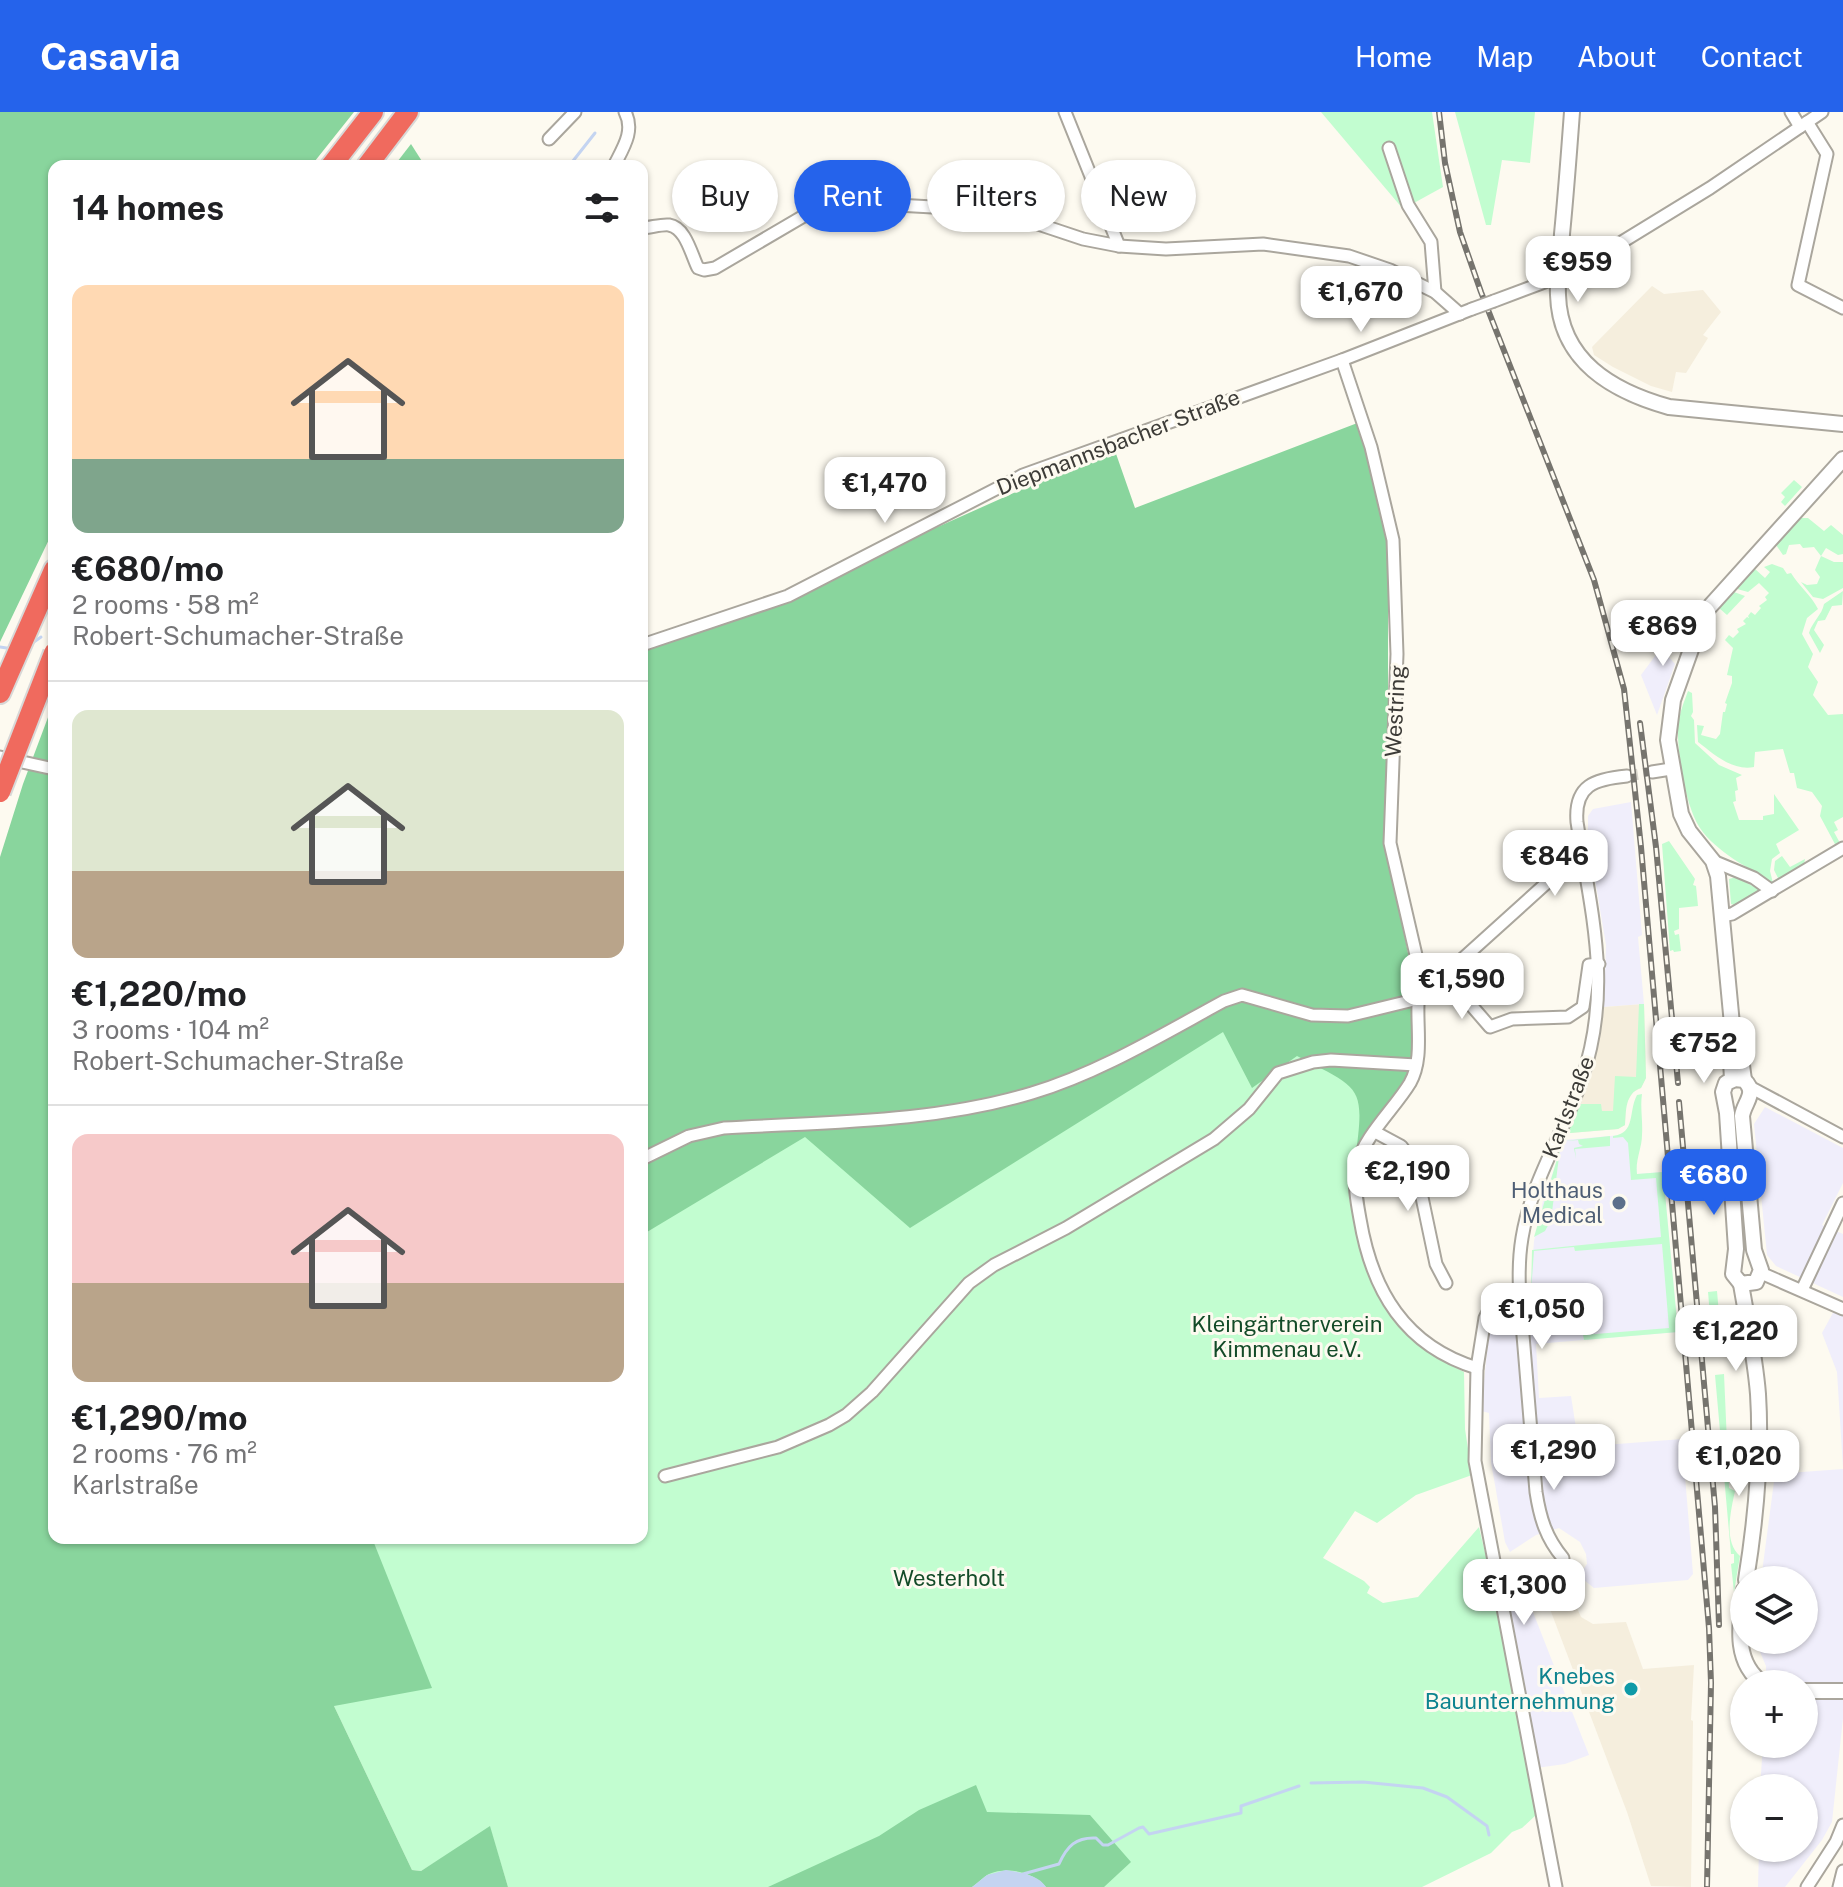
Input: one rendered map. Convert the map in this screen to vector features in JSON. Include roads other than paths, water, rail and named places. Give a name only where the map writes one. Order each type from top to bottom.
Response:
[{"type":"highway","points":[[336,160],[373,112]]},
{"type":"highway","points":[[372,160],[408,112]]},
{"type":"highway","points":[[0,693],[48,584]]},
{"type":"highway","points":[[0,792],[48,668]]},
{"type":"street","points":[[549,139],[575,112]]},
{"type":"street","points":[[617,160],[629,133],[630,125],[625,112]]},
{"type":"street","points":[[1065,112],[1119,246]]},
{"type":"street","points":[[1572,112],[1558,305],[1566,335],[1578,357],[1619,387],[1669,407],[1843,424]]},
{"type":"street","points":[[1791,112],[1827,154],[1798,285],[1843,308]]},
{"type":"street","points":[[1560,259],[1584,258],[1617,245],[1710,188],[1822,112]]},
{"type":"street","points":[[1389,148],[1408,205],[1431,242],[1435,292]]},
{"type":"street","points":[[648,227],[666,224],[677,228],[684,236],[698,268],[704,270],[721,265],[815,211],[839,205],[861,203],[995,211],[1083,239],[1119,246],[1166,249],[1252,244],[1318,251],[1367,261],[1435,292],[1464,312]]},
{"type":"street","name":"Diepmannsbacher Straße","points":[[648,643],[788,596],[1023,475],[1342,360],[1558,277]]},
{"type":"street","name":"Westring","points":[[1342,360],[1379,477],[1395,555],[1397,654],[1390,843],[1422,981],[1418,999],[1416,1065]]},
{"type":"street","points":[[1748,1566],[1760,1459],[1758,1391],[1750,1325],[1754,1250],[1742,1116],[1751,1096],[1742,1082],[1730,1043],[1733,1035],[1719,883],[1713,861],[1685,826],[1671,769],[1669,716],[1704,613],[1843,459]]},
{"type":"street","points":[[0,757],[48,768]]},
{"type":"street","points":[[1652,772],[1671,769]]},
{"type":"street","name":"Karlstraße","points":[[1563,1558],[1548,1539],[1540,1518],[1520,1295],[1520,1255],[1527,1217],[1582,1079],[1591,1045],[1599,964],[1577,822],[1578,799],[1585,788],[1595,782],[1627,776]]},
{"type":"street","points":[[1722,916],[1732,914],[1843,848]]},
{"type":"street","points":[[648,1156],[714,1129],[916,1116],[982,1106],[1030,1094],[1075,1078],[1224,1001],[1242,995],[1321,1016],[1348,1016],[1418,999],[1582,851]]},
{"type":"street","points":[[1713,861],[1754,878],[1772,891]]},
{"type":"street","points":[[1445,975],[1490,1027],[1512,1019],[1573,1016],[1583,1007],[1589,965],[1599,964]]},
{"type":"street","points":[[665,1476],[778,1447],[846,1415],[872,1392],[969,1283],[994,1265],[1066,1228],[1214,1139],[1249,1109],[1278,1073],[1313,1062],[1331,1060],[1416,1065],[1409,1085],[1360,1156],[1356,1173],[1360,1222],[1376,1276],[1398,1318],[1413,1334],[1441,1353],[1477,1368]]},
{"type":"street","points":[[1843,1137],[1742,1082],[1726,1083],[1723,1092],[1736,1249],[1733,1274],[1802,1290],[1843,1309]]},
{"type":"street","points":[[1375,1132],[1401,1146],[1415,1164],[1436,1264],[1446,1283]]},
{"type":"street","points":[[1802,1290],[1843,1203]]},
{"type":"street","points":[[1520,1295],[1499,1299],[1491,1306],[1480,1339],[1474,1450],[1556,1887]]},
{"type":"street","points":[[1818,1691],[1843,1691]]},
{"type":"street","points":[[1807,1887],[1839,1844],[1843,1825]]},
{"type":"street","points":[[1839,1887],[1843,1871]]},
{"type":"water","points":[[1006,1870],[1034,1877],[1046,1887],[972,1887],[987,1875]]},
{"type":"waterway","points":[[574,160],[595,133]]},
{"type":"waterway","points":[[31,644],[41,637]]},
{"type":"waterway","points":[[0,647],[13,649]]},
{"type":"waterway","points":[[1311,1783],[1363,1782],[1423,1788],[1447,1797],[1487,1826],[1489,1835]]},
{"type":"waterway","points":[[1023,1874],[1059,1864],[1065,1852],[1083,1839],[1096,1838],[1103,1845],[1108,1845],[1143,1827],[1149,1834],[1241,1813],[1241,1806],[1299,1786]]},
{"type":"tunnel","points":[[1627,776],[1652,772]]},
{"type":"railway","points":[[1439,112],[1445,163],[1460,232],[1594,580],[1624,689],[1641,847],[1709,1628],[1711,1683],[1707,1887]]},
{"type":"railway","points":[[1640,723],[1656,847],[1678,1083]]},
{"type":"railway","points":[[1679,1102],[1715,1507],[1719,1625]]},
{"type":"place","name":"Holthaus Medical","points":[[1619,1203]]},
{"type":"place","name":"Knebes Bauunternehmung","points":[[1631,1689]]},
{"type":"park label","name":"Kleingärtnerverein Kimmenau e.V.","points":[[1287,1336]]},
{"type":"park label","name":"Westerholt","points":[[949,1578]]}]
